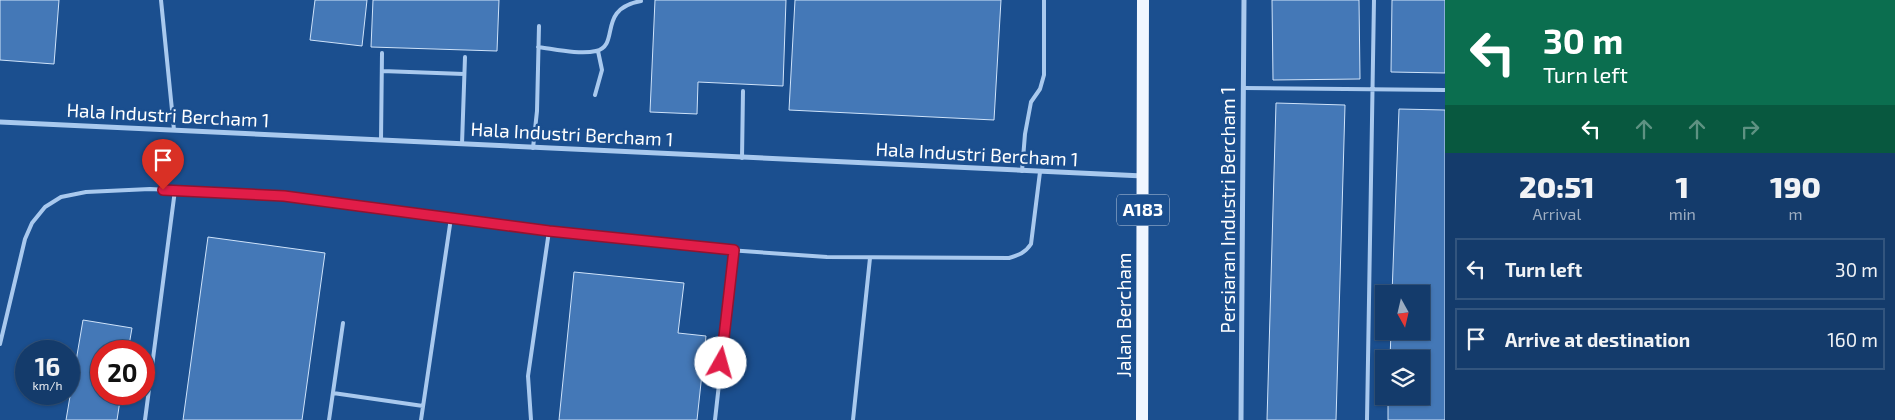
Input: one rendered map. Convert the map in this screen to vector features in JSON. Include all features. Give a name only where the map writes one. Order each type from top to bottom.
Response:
[{"type":"main road","name":"Jalan Bercham","points":[[1142,420],[1143,0]]},
{"type":"street","name":"Persiaran Industri Bercham 1","points":[[1241,420],[1244,0]]},
{"type":"street","name":"Hala Industri Bercham 1","points":[[0,122],[1143,176]]},
{"type":"lane","points":[[161,0],[174,130]]},
{"type":"lane","points":[[1022,171],[1025,134],[1031,102],[1040,89],[1044,75],[1044,0]]},
{"type":"lane","points":[[1367,420],[1374,0]]},
{"type":"lane","points":[[538,48],[598,51],[605,46],[609,39],[610,25],[615,14],[630,3],[641,1]]},
{"type":"lane","points":[[533,148],[537,111],[539,26]]},
{"type":"lane","points":[[594,95],[602,70],[598,51]]},
{"type":"lane","points":[[381,140],[382,53]]},
{"type":"lane","points":[[462,144],[464,57]]},
{"type":"lane","points":[[382,71],[464,74]]},
{"type":"lane","points":[[1244,88],[1445,90]]},
{"type":"lane","points":[[742,158],[743,91]]},
{"type":"lane","points":[[0,344],[25,239],[32,224],[45,207],[61,197],[86,192],[150,189],[284,196],[549,231],[734,250],[827,257],[1009,258],[1020,255],[1031,244],[1040,172]]},
{"type":"lane","points":[[145,420],[175,190]]},
{"type":"lane","points":[[421,420],[451,218]]},
{"type":"lane","points":[[531,420],[528,376],[549,231]]},
{"type":"lane","points":[[715,420],[734,250]]},
{"type":"lane","points":[[852,420],[870,258]]},
{"type":"lane","points":[[329,420],[343,323]]},
{"type":"lane","points":[[333,393],[423,406]]},
{"type":"building","points":[[0,0],[59,0],[54,64],[0,60]]},
{"type":"building","points":[[315,0],[367,0],[362,46],[310,40]]},
{"type":"building","points":[[373,0],[499,0],[497,51],[371,47]]},
{"type":"building","points":[[655,0],[786,0],[783,86],[698,82],[697,114],[650,112]]},
{"type":"building","points":[[795,0],[1001,0],[994,120],[789,110]]},
{"type":"building","points":[[1272,0],[1359,0],[1360,79],[1273,80]]},
{"type":"building","points":[[1392,0],[1445,0],[1445,73],[1391,72]]},
{"type":"building","points":[[1276,103],[1345,105],[1336,420],[1267,420]]},
{"type":"building","points":[[1399,109],[1445,110],[1445,420],[1388,420],[1388,405],[1430,405],[1430,350],[1390,350],[1391,340],[1430,340],[1430,285],[1392,285]]},
{"type":"building","points":[[208,237],[325,253],[302,420],[183,420]]},
{"type":"building","points":[[574,272],[684,283],[678,333],[706,336],[697,420],[559,420]]},
{"type":"building","points":[[83,320],[132,328],[130,340],[90,340],[90,405],[119,405],[117,420],[66,420],[69,405],[80,405],[80,340]]},
{"type":"route","points":[[163,190],[284,196],[549,231],[734,250],[721,363]]}]
